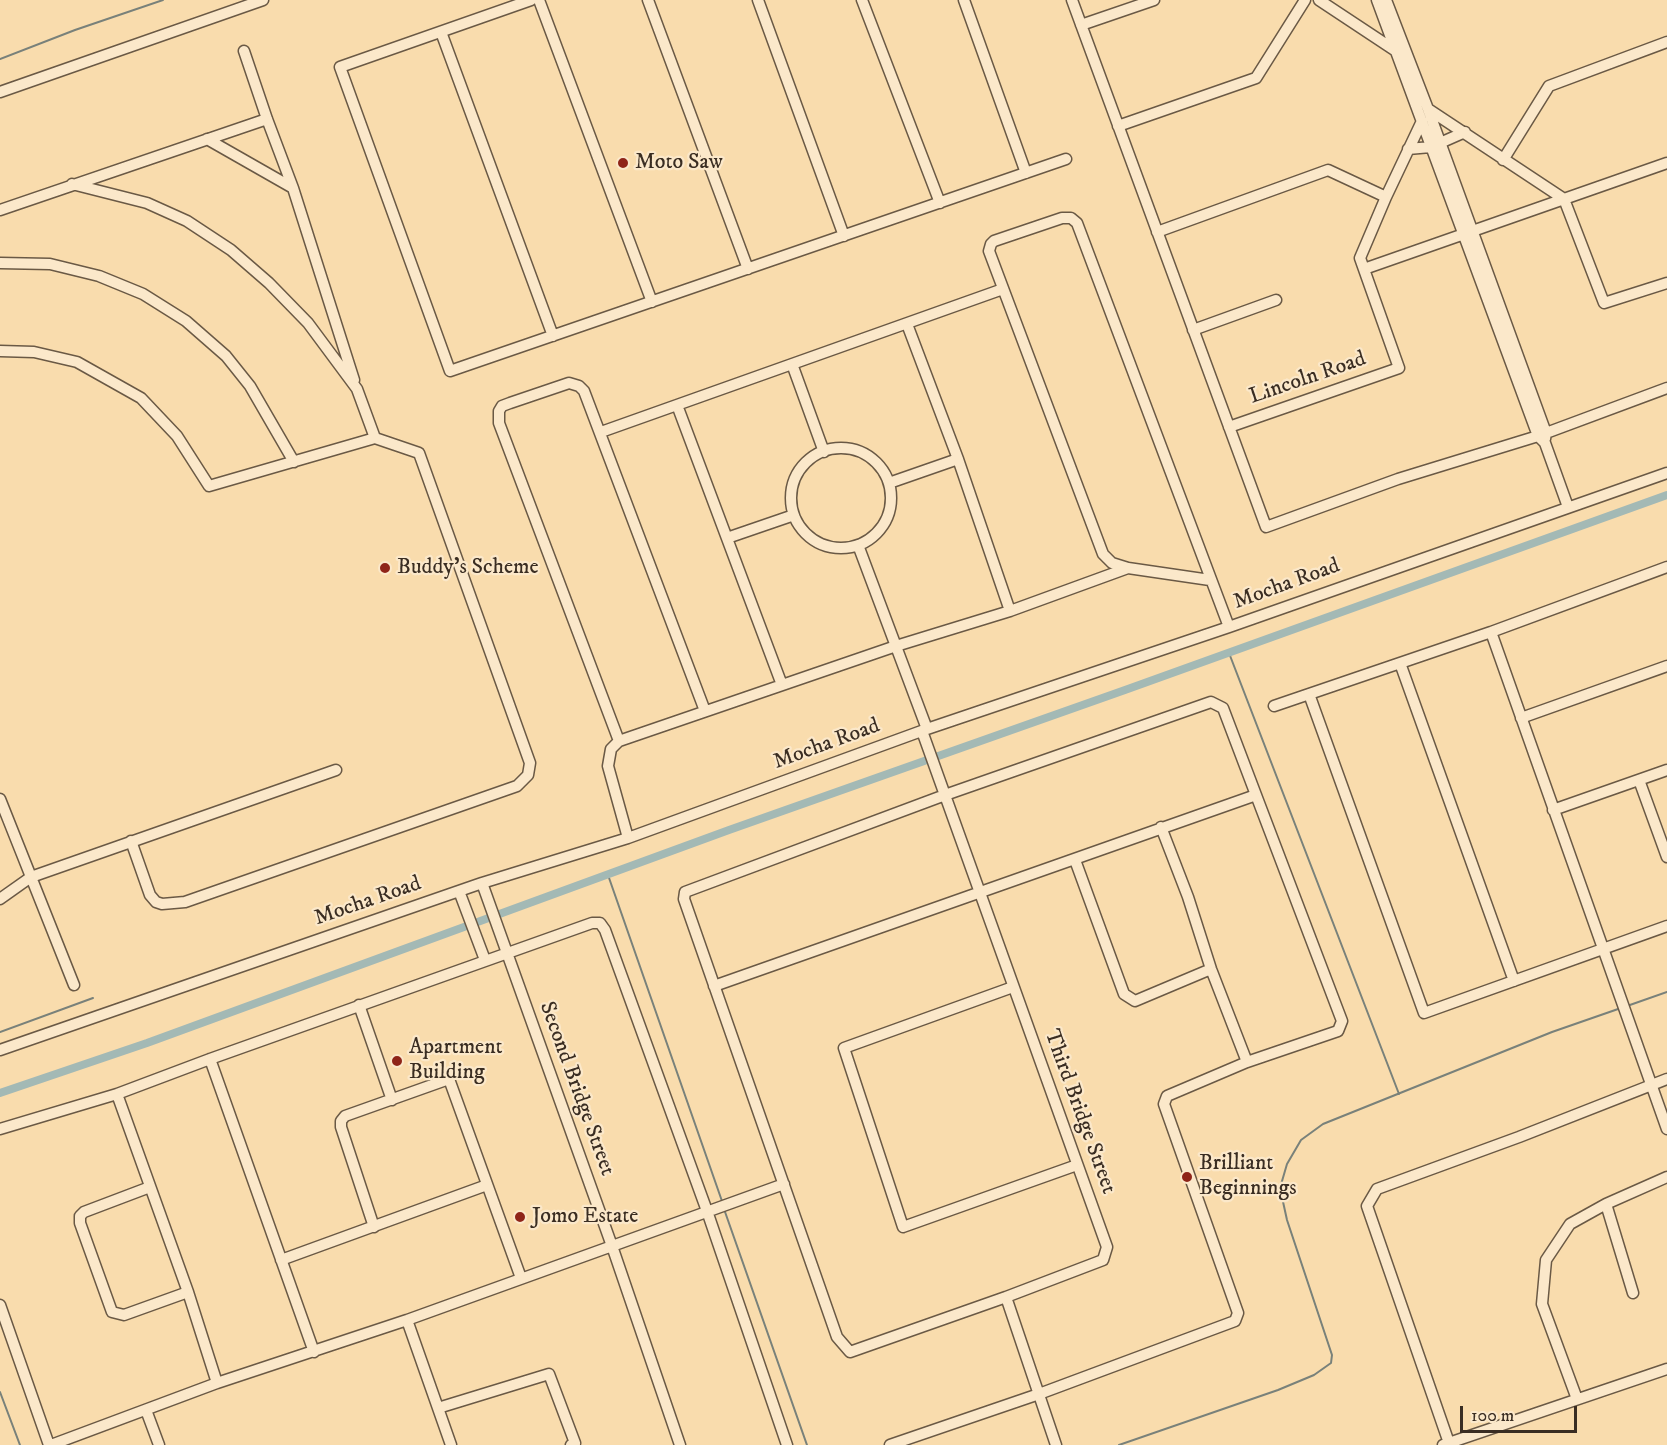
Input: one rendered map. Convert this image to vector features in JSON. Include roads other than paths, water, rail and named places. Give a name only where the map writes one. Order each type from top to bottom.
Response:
[{"type":"street","points":[[0,85],[245,0]]},
{"type":"street","points":[[0,92],[263,0]]},
{"type":"street","points":[[531,0],[340,67],[450,371],[1066,159]]},
{"type":"street","points":[[539,0],[652,302]]},
{"type":"street","points":[[648,0],[748,269]]},
{"type":"street","points":[[758,0],[844,236]]},
{"type":"street","points":[[862,0],[940,203]]},
{"type":"street","points":[[964,0],[1026,173]]},
{"type":"street","points":[[1071,0],[1266,527],[1398,479],[1543,437],[1667,388]]},
{"type":"street","points":[[1081,24],[1154,0]]},
{"type":"street","points":[[1118,126],[1256,78],[1305,0]]},
{"type":"street","points":[[1319,0],[1396,52]]},
{"type":"street","points":[[1377,0],[1422,122],[1436,145]]},
{"type":"street","points":[[1390,3],[1428,109],[1436,145],[1568,507]]},
{"type":"street","points":[[441,32],[553,336]]},
{"type":"street","points":[[1503,160],[1549,86],[1667,42]]},
{"type":"street","points":[[244,51],[293,188],[357,389],[375,438]]},
{"type":"street","points":[[1428,109],[1564,199],[1604,303],[1667,283]]},
{"type":"street","points":[[0,210],[267,119]]},
{"type":"street","points":[[1422,122],[1408,148],[1360,258],[1364,269],[1667,163]]},
{"type":"street","points":[[1408,148],[1436,145],[1465,132]]},
{"type":"street","points":[[207,139],[293,188]]},
{"type":"street","points":[[1157,232],[1328,170],[1386,197]]},
{"type":"street","points":[[72,184],[147,203],[187,220],[231,250],[269,283],[308,322],[357,389]]},
{"type":"street","points":[[1210,580],[1128,568],[1112,563],[1102,554],[989,251],[994,241],[1062,218],[1068,217],[1074,220],[1228,627]]},
{"type":"street","points":[[0,263],[50,264],[99,276],[143,294],[186,321],[226,356],[250,386],[294,462]]},
{"type":"street","name":"Lincoln Road","points":[[1229,427],[1399,368],[1364,269]]},
{"type":"street","points":[[601,432],[1003,290]]},
{"type":"street","points":[[1193,330],[1276,300]]},
{"type":"street","points":[[907,324],[958,459],[1011,611]]},
{"type":"street","points":[[0,351],[34,352],[77,362],[141,398],[177,436],[209,486],[375,438],[419,453],[530,763],[528,775],[517,786],[185,902],[162,904],[150,896],[131,841]]},
{"type":"street","points":[[792,364],[824,452]]},
{"type":"street","points":[[619,741],[497,417],[502,406],[569,383],[584,391],[705,711]]},
{"type":"street","points":[[677,405],[782,685]]},
{"type":"street","points":[[840,448],[863,453],[881,468],[889,483],[891,505],[886,520],[872,537],[858,545],[835,548],[820,543],[802,529],[794,515],[792,492],[796,477],[805,465],[824,452],[840,448]]},
{"type":"street","points":[[889,483],[958,459]]},
{"type":"street","name":"Mocha Road","points":[[0,1050],[482,883],[628,838],[924,730],[1228,627],[1667,473]]},
{"type":"street","points":[[727,538],[794,515]]},
{"type":"street","name":"Third Bridge Street","points":[[858,545],[896,646],[928,747],[1107,1248],[1103,1260],[1013,1294]]},
{"type":"street","points":[[1274,706],[1491,632],[1667,567]]},
{"type":"street","points":[[628,838],[608,766],[611,749],[619,741],[896,646],[1011,611],[1128,568]]},
{"type":"street","points":[[1491,632],[1667,1130]]},
{"type":"street","points":[[1400,663],[1514,981]]},
{"type":"street","points":[[1521,718],[1667,666]]},
{"type":"street","points":[[1309,694],[1424,1013],[1667,926]]},
{"type":"street","points":[[890,1445],[1039,1394],[1235,1321],[1238,1313],[1164,1104],[1167,1096],[1247,1062],[1338,1031],[1342,1021],[1223,708],[1211,702],[945,795],[685,892],[684,899],[837,1337],[850,1352],[1013,1294],[1039,1394],[1056,1445]]},
{"type":"street","points":[[0,899],[31,877],[336,770]]},
{"type":"street","points":[[1553,810],[1667,770]]},
{"type":"street","points":[[1639,780],[1667,857]]},
{"type":"street","points":[[714,986],[1256,795]]},
{"type":"street","points":[[1,803],[74,985]]},
{"type":"street","points":[[1161,827],[1188,897],[1211,969],[1247,1062]]},
{"type":"street","points":[[1075,860],[1124,994],[1135,1001],[1211,969]]},
{"type":"street","name":"Second Bridge Street","points":[[482,883],[612,1246],[680,1445]]},
{"type":"street","points":[[459,891],[485,960]]},
{"type":"street","points":[[0,1129],[117,1094],[485,960],[592,923],[600,923],[609,941],[712,1209],[788,1445]]},
{"type":"street","points":[[1013,987],[844,1048],[903,1227],[1077,1165]]},
{"type":"street","points":[[359,1005],[392,1100]]},
{"type":"street","points":[[210,1059],[314,1352]]},
{"type":"street","points":[[374,1227],[341,1121],[345,1116],[449,1079],[521,1278]]},
{"type":"street","points":[[1667,1079],[1377,1189],[1367,1206],[1446,1444],[1667,1369]]},
{"type":"street","points":[[117,1094],[188,1292],[217,1383]]},
{"type":"street","points":[[1577,1400],[1542,1304],[1546,1260],[1570,1224],[1606,1204],[1667,1177]]},
{"type":"street","points":[[0,1305],[50,1445],[217,1383],[407,1320],[784,1184]]},
{"type":"street","points":[[281,1260],[487,1185]]},
{"type":"street","points":[[150,1187],[84,1212],[80,1216],[80,1222],[112,1312],[124,1315],[188,1292]]},
{"type":"street","points":[[1606,1204],[1633,1293]]},
{"type":"street","points":[[407,1320],[452,1445]]},
{"type":"street","points":[[438,1408],[549,1374],[575,1443],[571,1445]]},
{"type":"street","points":[[146,1410],[159,1445]]},
{"type":"waterway","points":[[0,59],[163,0]]},
{"type":"waterway","points":[[0,1093],[147,1043],[729,830],[1667,495]]},
{"type":"waterway","points":[[1229,653],[1399,1094]]},
{"type":"waterway","points":[[608,875],[723,1204]]},
{"type":"waterway","points":[[1627,1006],[1667,992]]},
{"type":"waterway","points":[[0,1032],[93,998]]},
{"type":"waterway","points":[[1119,1445],[1278,1390],[1314,1375],[1331,1363],[1332,1355],[1287,1220],[1280,1188],[1287,1164],[1301,1140],[1323,1124],[1552,1032],[1621,1008]]},
{"type":"waterway","points":[[724,1209],[807,1445]]},
{"type":"waterway","points":[[0,1392],[20,1445]]},
{"type":"place","name":"Moto Saw","points":[[623,163]]},
{"type":"place","name":"Buddy’s Scheme","points":[[385,568]]},
{"type":"place","name":"Apartment Building","points":[[397,1061]]},
{"type":"place","name":"Brilliant Beginnings","points":[[1187,1177]]},
{"type":"place","name":"Jomo Estate","points":[[520,1217]]}]
